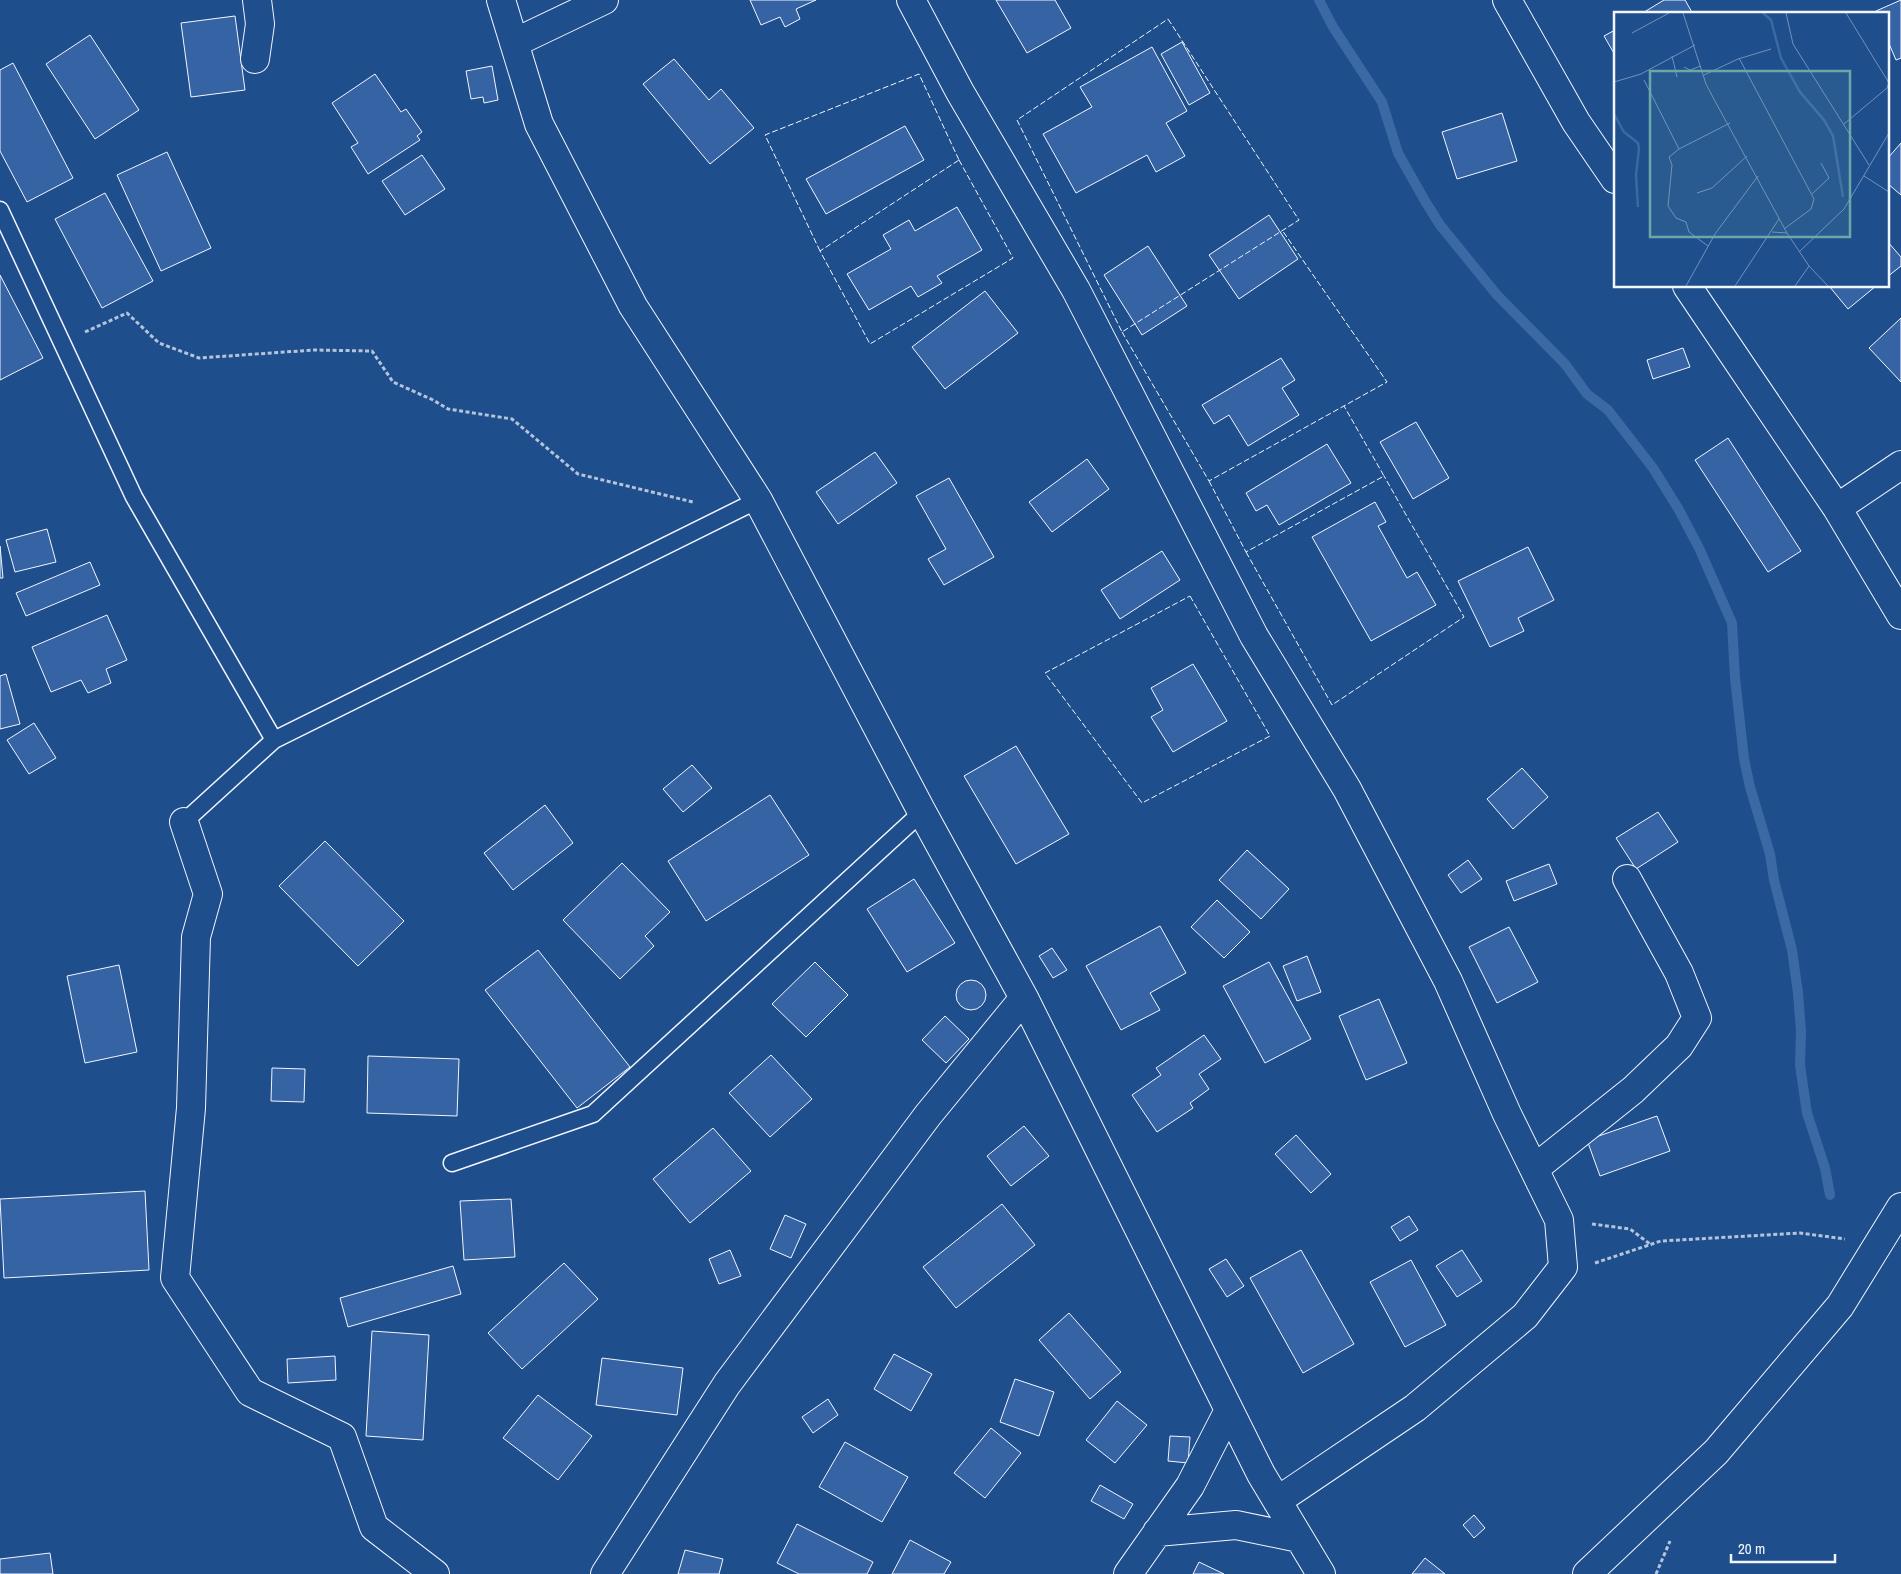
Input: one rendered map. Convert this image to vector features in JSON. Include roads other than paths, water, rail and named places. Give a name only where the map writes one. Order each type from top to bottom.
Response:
[{"type":"street","points":[[255,59],[260,24],[257,0]]},
{"type":"street","points":[[501,0],[538,124],[632,306],[758,500],[922,812],[1024,998],[1261,1474],[1321,1574]]},
{"type":"street","points":[[514,43],[604,0]]},
{"type":"street","points":[[911,0],[960,92],[1076,290],[1254,636],[1348,789],[1448,981],[1559,1220],[1563,1267],[1525,1316],[1415,1408],[1277,1501]]},
{"type":"street","points":[[1508,0],[1576,122],[1614,178]]},
{"type":"street","points":[[1688,288],[1837,508],[1901,615]]},
{"type":"street","points":[[1837,508],[1901,465]]},
{"type":"street","points":[[184,822],[208,894],[196,937],[190,1108],[176,1278],[250,1392],[342,1437],[374,1527],[435,1574]]},
{"type":"street","points":[[1534,1169],[1633,1090],[1679,1046],[1697,1018],[1679,973],[1627,879]]},
{"type":"street","points":[[605,1574],[727,1384],[928,1115],[1024,998]]},
{"type":"street","points":[[1587,1574],[1716,1452],[1840,1306],[1901,1207]]},
{"type":"street","points":[[1128,1574],[1190,1486],[1229,1410]]},
{"type":"street","points":[[1157,1532],[1236,1525],[1299,1538]]},
{"type":"lane","points":[[0,210],[134,497],[274,740]]},
{"type":"lane","points":[[184,822],[274,740],[758,500]]},
{"type":"lane","points":[[452,1163],[593,1114],[922,812]]},
{"type":"waterway","points":[[1319,0],[1333,27],[1382,102],[1398,153],[1440,225],[1497,295],[1565,364],[1587,394],[1608,410],[1653,468],[1679,510],[1699,548],[1732,623],[1735,678],[1744,759],[1750,787],[1770,854],[1774,880],[1792,950],[1801,1031],[1800,1065],[1807,1113],[1825,1168],[1830,1195]]}]
